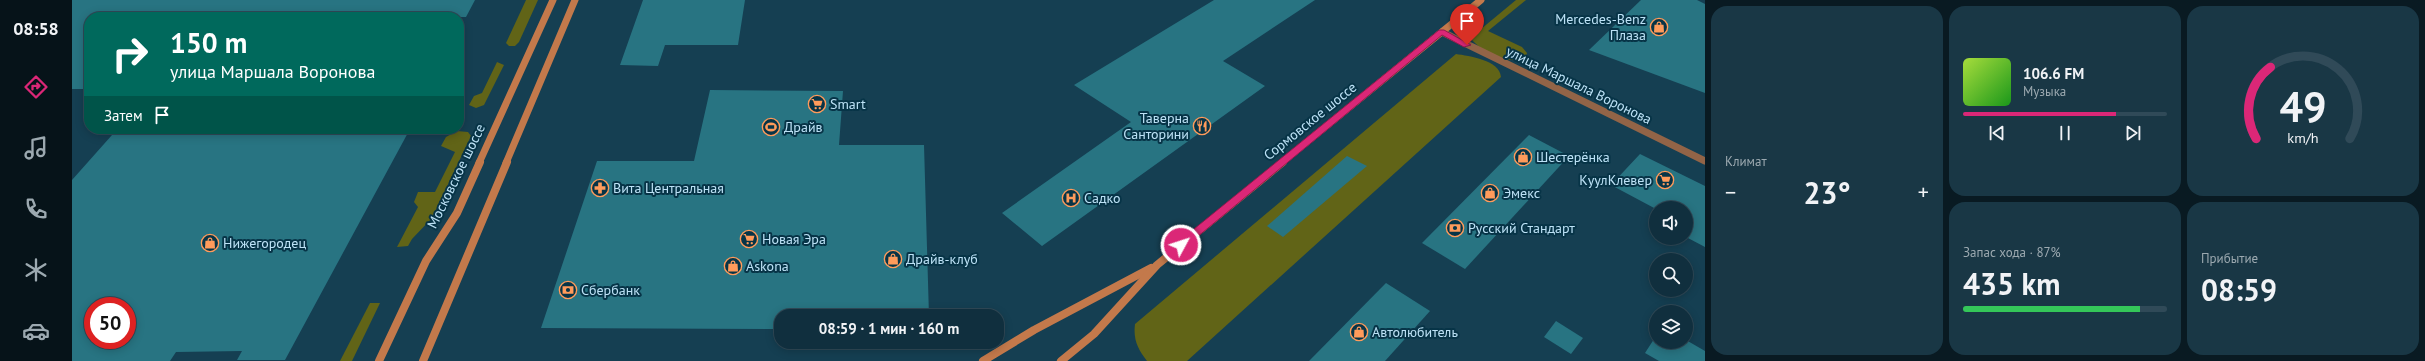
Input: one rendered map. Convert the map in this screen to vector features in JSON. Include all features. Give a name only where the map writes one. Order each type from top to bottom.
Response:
[{"type":"main road","name":"Московское шоссе","points":[[379,361],[423,267],[457,213],[553,0]]},
{"type":"main road","points":[[422,361],[575,0]]},
{"type":"main road","name":"Сормовское шоссе","points":[[1061,361],[1094,334],[1157,265],[1482,0]]},
{"type":"main road","name":"Сормовское шоссе","points":[[983,361],[1034,330],[1157,265]]},
{"type":"street","name":"улица Маршала Воронова","points":[[1442,32],[1705,161]]},
{"type":"shaded area","points":[[526,0],[538,0],[519,42],[515,46],[509,46],[506,43]]},
{"type":"shaded area","points":[[1516,0],[1526,0],[1488,31],[1522,47],[1527,53],[1525,59],[1504,59],[1483,49],[1472,40],[1481,29]]},
{"type":"shaded area","points":[[1456,54],[1476,58],[1490,63],[1499,71],[1501,77],[1187,361],[1147,361],[1137,344],[1135,324]]},
{"type":"shaded area","points":[[497,62],[504,65],[484,105],[476,108],[469,105],[474,96],[482,93]]},
{"type":"shaded area","points":[[464,132],[468,132],[471,136],[432,218],[412,239],[408,246],[397,247],[418,207],[414,202],[418,192],[435,192],[455,152],[441,146],[446,137],[452,134],[464,134]]},
{"type":"shaded area","points":[[370,303],[380,303],[352,361],[340,361]]},
{"type":"building","points":[[72,0],[475,0],[466,17],[464,17],[464,12],[84,12],[84,89],[72,89]]},
{"type":"building","points":[[643,0],[745,0],[738,45],[665,45],[658,66],[620,65]]},
{"type":"building","points":[[1214,0],[1315,0],[1223,61],[1265,86],[1042,246],[1002,213],[1131,122],[1074,85]]},
{"type":"building","name":"Mercedes-Benz Плаза","points":[[1641,0],[1697,0],[1705,4],[1705,93],[1589,50]]},
{"type":"building","name":"Новая Эра","points":[[710,90],[843,91],[839,145],[924,145],[929,309],[774,309],[774,329],[541,328],[597,161],[694,161]]},
{"type":"building","name":"Нижегородец","points":[[407,134],[285,360],[237,360],[242,351],[176,352],[170,361],[72,361],[72,180],[112,135]]},
{"type":"building","points":[[1529,135],[1569,156],[1465,269],[1422,243]]},
{"type":"building","points":[[1640,154],[1705,186],[1705,247],[1693,241],[1693,201],[1649,201],[1649,205],[1611,185]]},
{"type":"building","points":[[1347,156],[1367,166],[1283,237],[1267,226]]},
{"type":"building","points":[[1386,283],[1430,311],[1385,361],[1309,361]]},
{"type":"building","points":[[1556,321],[1583,338],[1571,354],[1544,337]]},
{"type":"building","points":[[1693,344],[1705,351],[1705,361],[1659,361],[1645,353],[1649,347],[1649,349],[1693,349]]},
{"type":"place","name":"Mercedes-Benz Плаза","points":[[1659,27]]},
{"type":"place","name":"Smart","points":[[817,104]]},
{"type":"place","name":"Таверна Санторини","points":[[1202,126]]},
{"type":"place","name":"Драйв","points":[[771,127]]},
{"type":"place","name":"Шестерёнка","points":[[1523,157]]},
{"type":"place","name":"КуулКлевер","points":[[1665,180]]},
{"type":"place","name":"Вита Центральная","points":[[600,188]]},
{"type":"place","name":"Эмекс","points":[[1490,193]]},
{"type":"place","name":"Садко","points":[[1071,198]]},
{"type":"place","name":"Русский Стандарт","points":[[1455,228]]},
{"type":"place","name":"Новая Эра","points":[[749,239]]},
{"type":"place","name":"Нижегородец","points":[[210,243]]},
{"type":"place","name":"Драйв-клуб","points":[[893,259]]},
{"type":"place","name":"Askona","points":[[733,266]]},
{"type":"place","name":"Сбербанк","points":[[568,290]]},
{"type":"place","name":"Автолюбитель","points":[[1359,332]]},
{"type":"route","points":[[1181,245],[1442,32],[1467,45]]}]
